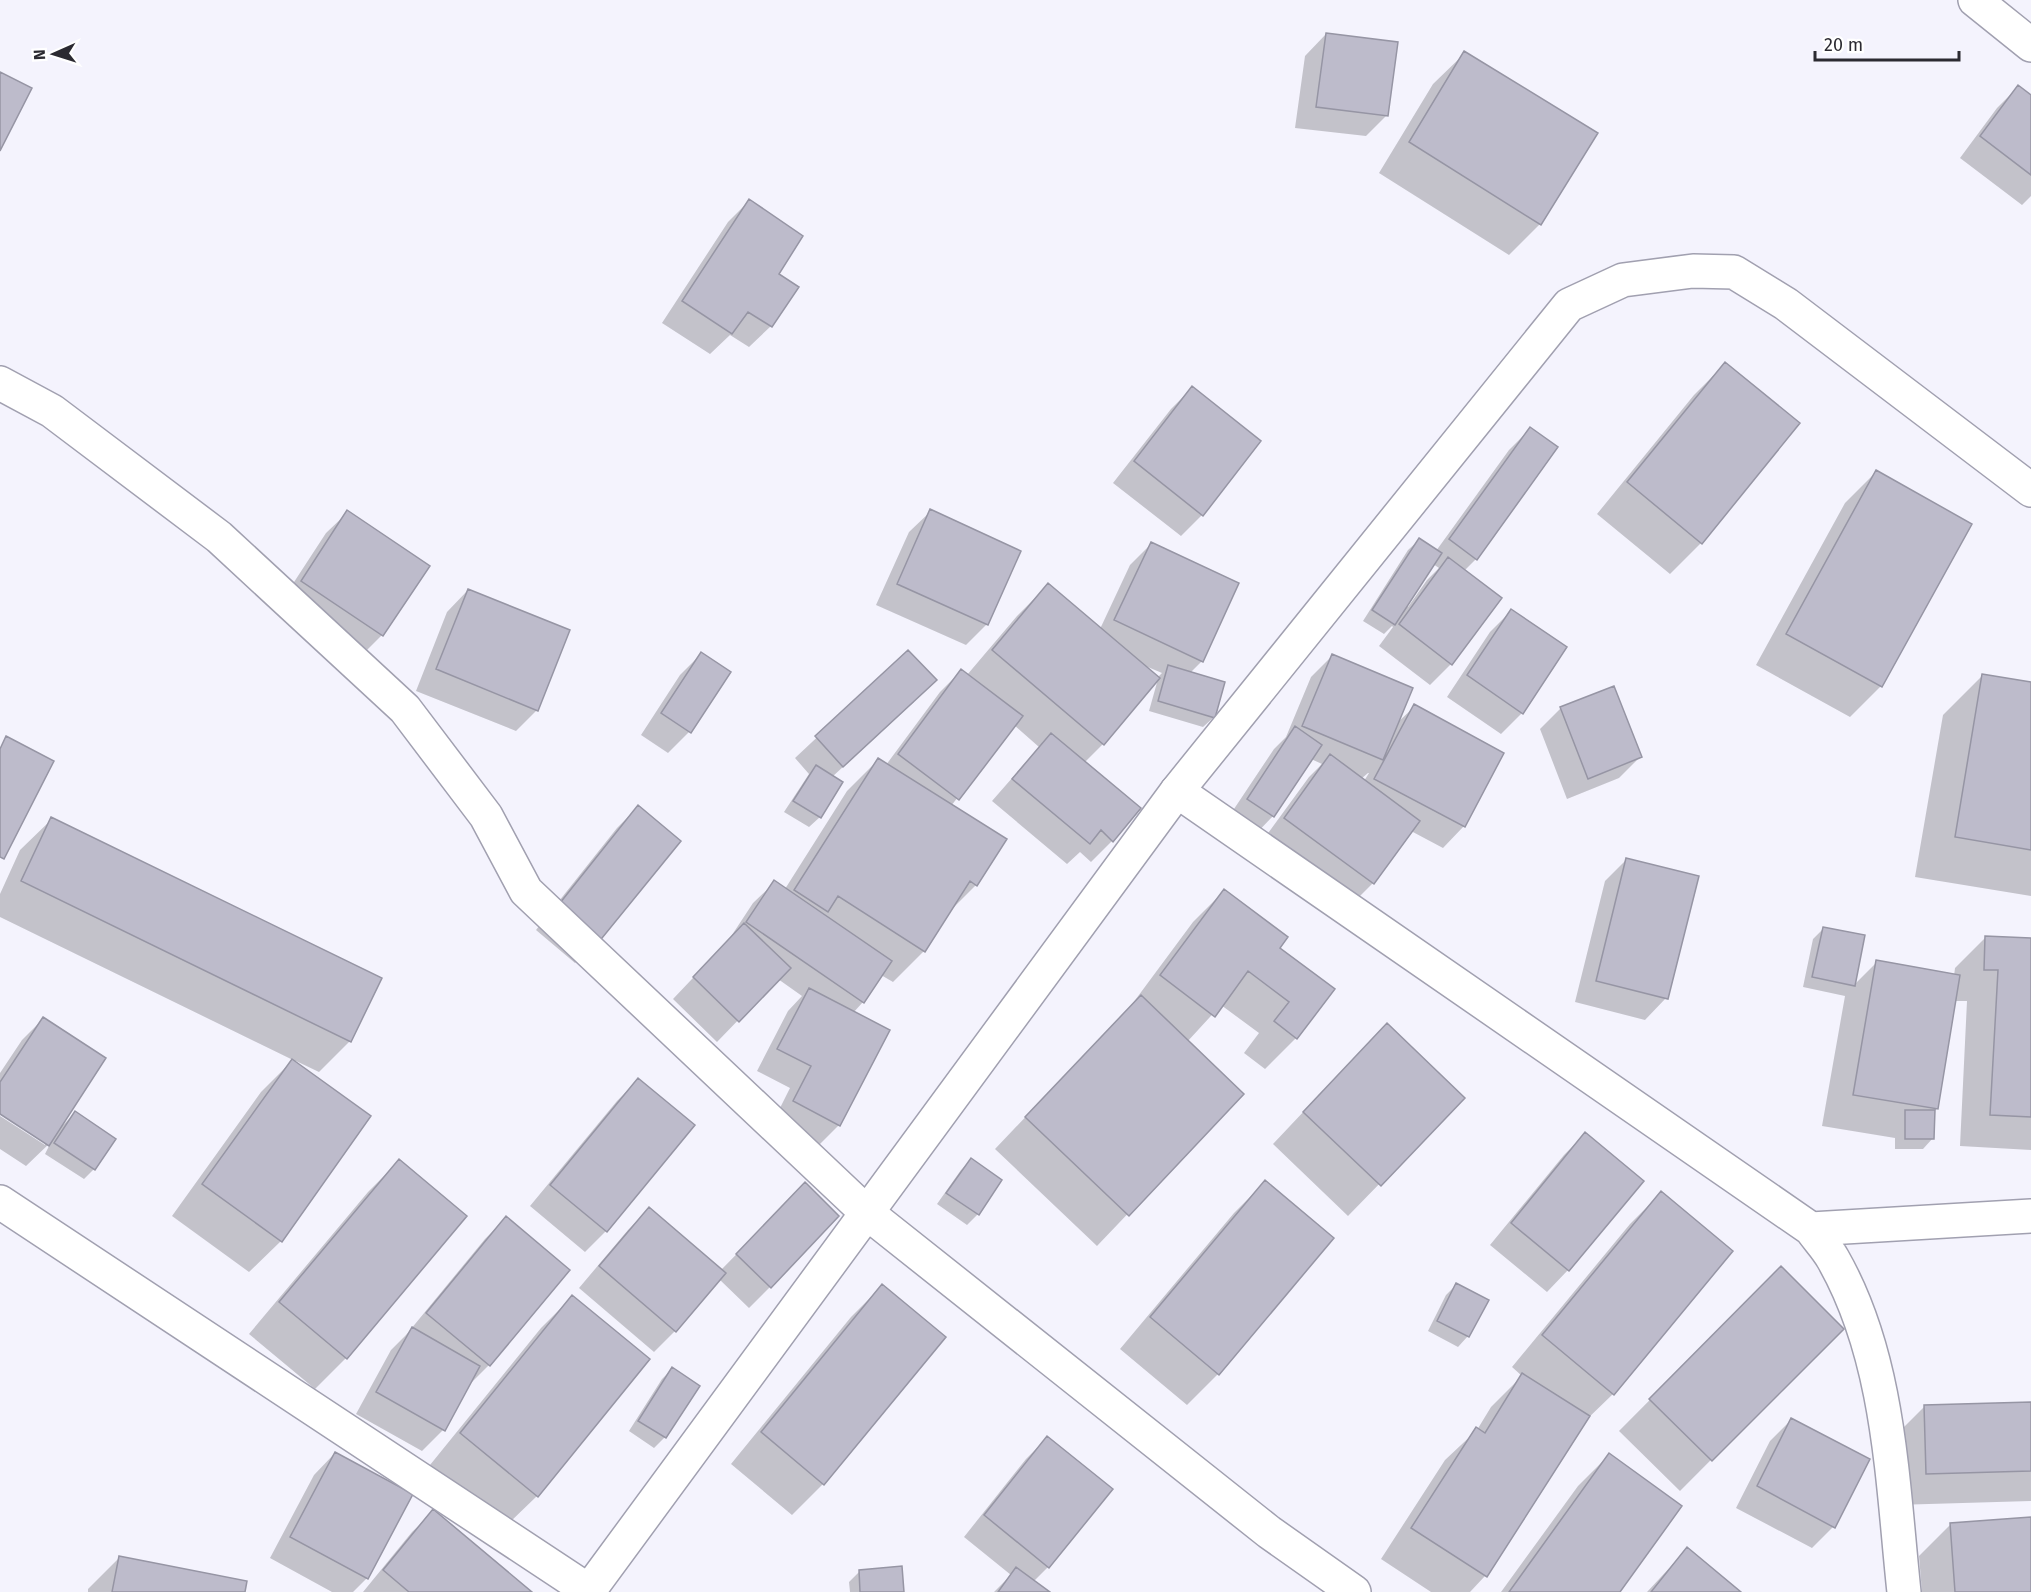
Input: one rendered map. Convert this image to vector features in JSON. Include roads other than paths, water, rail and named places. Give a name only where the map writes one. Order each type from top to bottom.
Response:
[{"type":"street","points":[[1975,0],[2031,45]]},
{"type":"street","points":[[0,1202],[589,1591],[1177,791],[1569,305],[1623,280],[1693,271],[1734,272],[1786,304],[2031,490]]},
{"type":"street","points":[[0,383],[52,411],[219,537],[405,709],[486,816],[526,891],[866,1212],[1269,1532],[1354,1592]]},
{"type":"street","points":[[1177,791],[1811,1229],[1833,1258],[1862,1321],[1884,1404],[1904,1592]]},
{"type":"street","points":[[1811,1229],[2031,1216]]},
{"type":"street","points":[[1833,1258],[1853,1226]]}]
